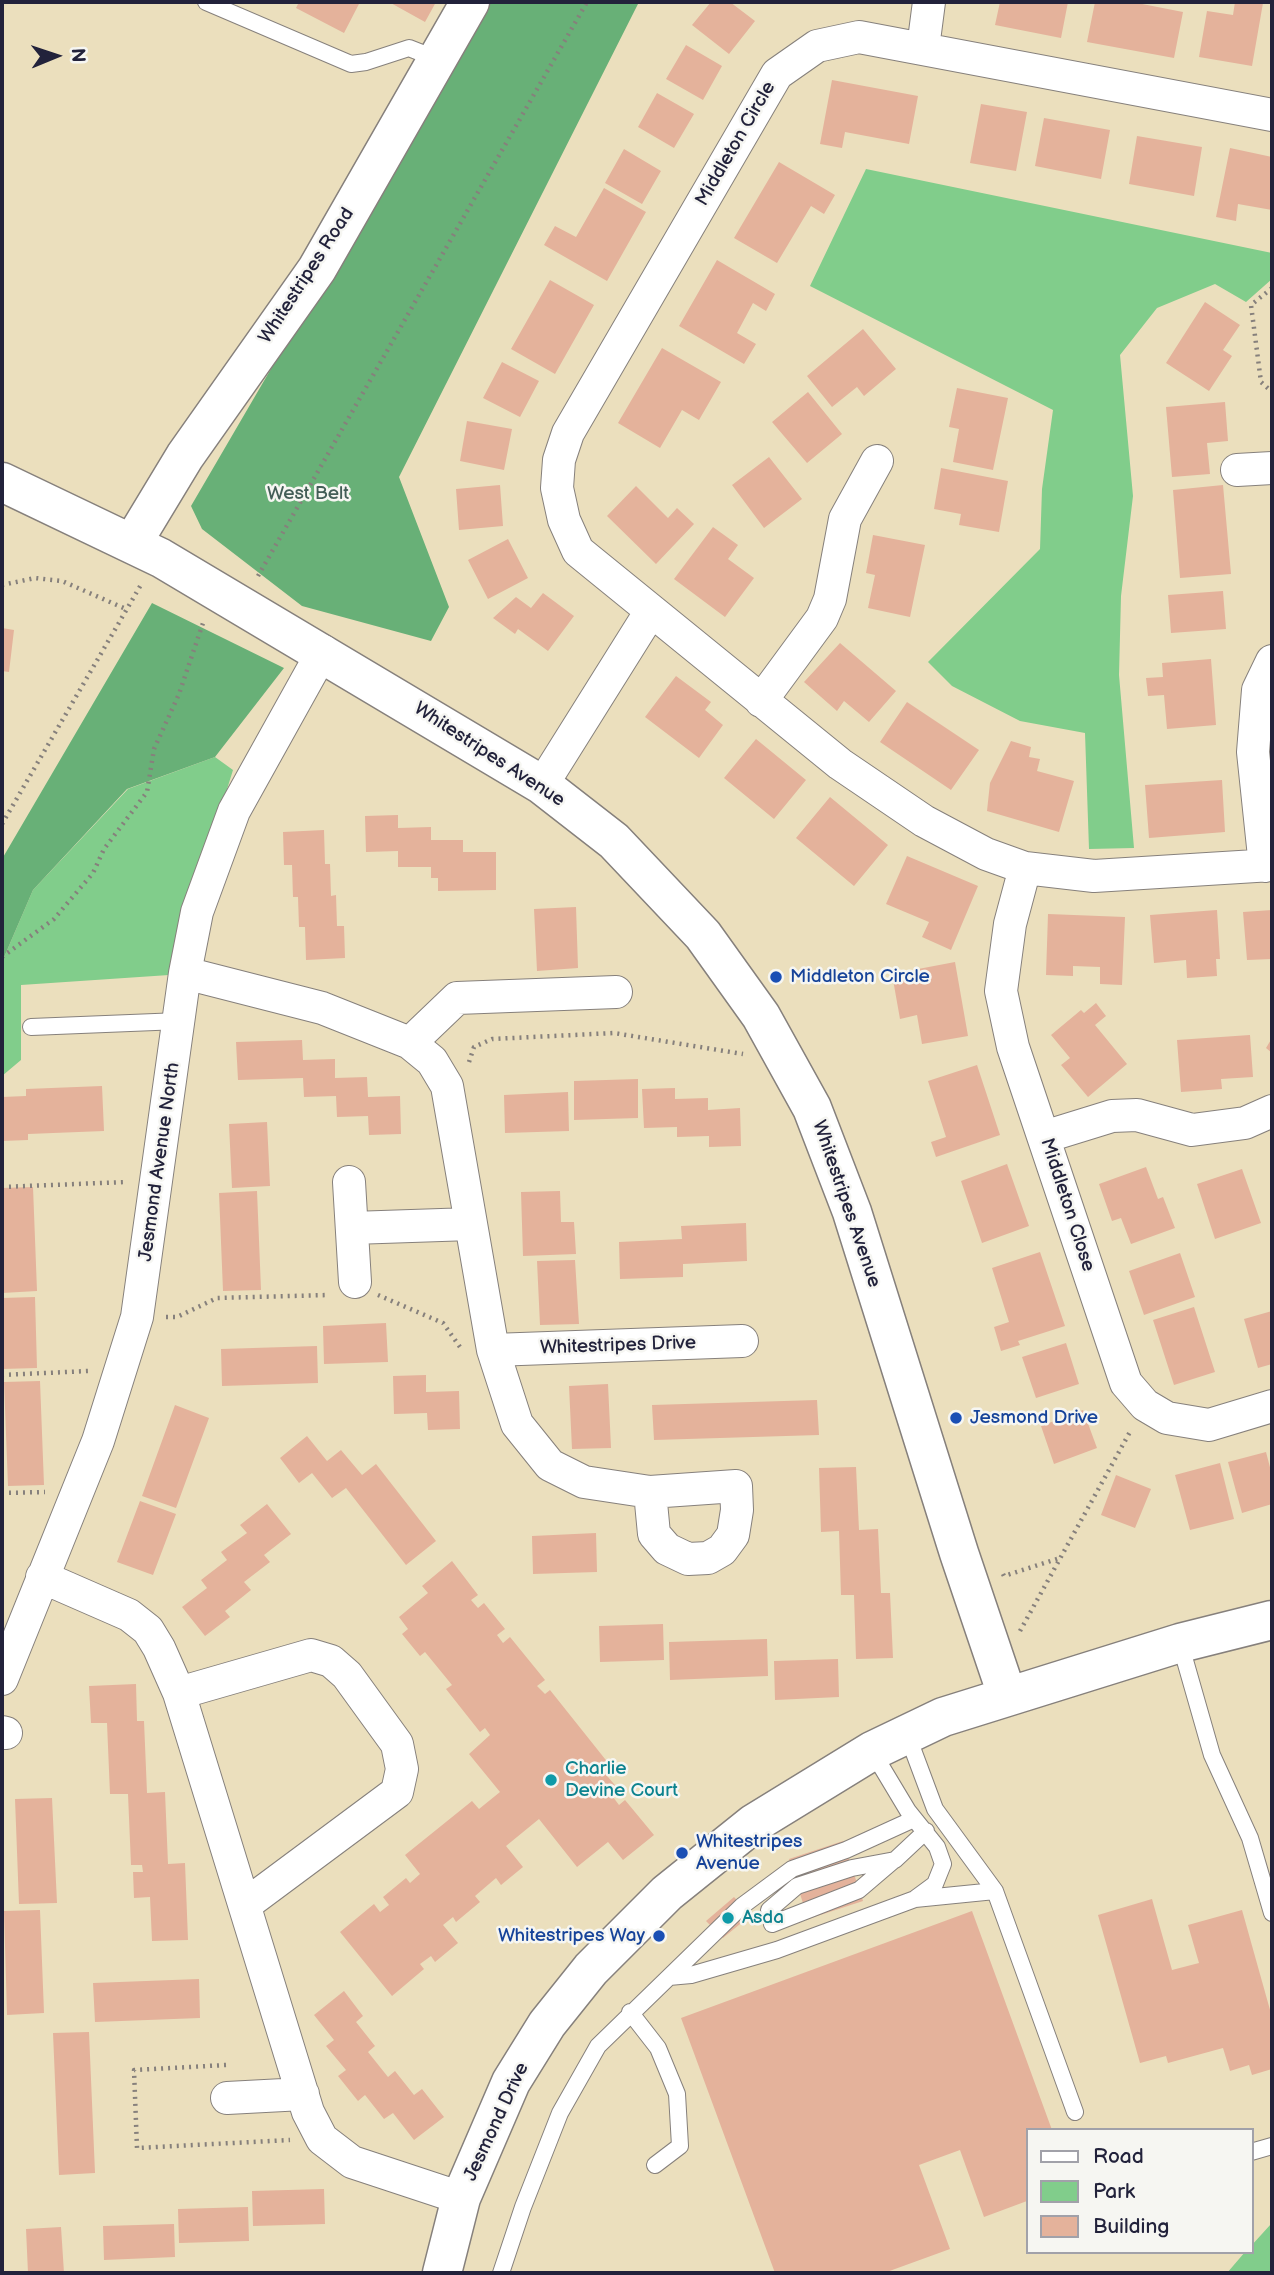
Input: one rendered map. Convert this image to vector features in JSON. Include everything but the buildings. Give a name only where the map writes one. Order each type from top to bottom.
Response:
[{"type":"street","name":"Whitestripes Road","points":[[148,567],[185,456],[317,269],[470,2]]},
{"type":"street","points":[[923,48],[929,2]]},
{"type":"street","name":"Middleton Circle","points":[[1269,866],[1094,876],[1025,868],[986,855],[924,821],[841,764],[578,551],[564,520],[557,488],[559,460],[568,433],[777,74],[817,46],[859,37],[1272,115]]},
{"type":"street","points":[[761,701],[822,618],[830,599],[845,519],[877,461]]},
{"type":"street","points":[[1237,470],[1272,468]]},
{"type":"street","name":"Whitestripes Avenue","points":[[2,482],[148,567],[242,604],[542,785],[614,841],[704,935],[786,1056],[812,1108],[852,1212],[1002,1684]]},
{"type":"street","points":[[542,785],[651,611]]},
{"type":"street","name":"Jesmond Avenue North","points":[[2,1679],[98,1441],[137,1317],[159,1180],[185,973],[197,912],[234,811],[323,652]]},
{"type":"street","points":[[1269,866],[1253,752],[1258,690],[1272,661]]},
{"type":"street","name":"Middleton Close","points":[[1025,868],[1010,924],[1001,991],[1013,1047],[1126,1383],[1145,1405],[1167,1418],[1209,1425],[1272,1406]]},
{"type":"street","points":[[185,973],[322,1008],[410,1043],[432,1061],[447,1086],[493,1350],[501,1383],[517,1424],[550,1465],[584,1482],[650,1492]]},
{"type":"street","points":[[410,1043],[457,998],[616,992]]},
{"type":"street","points":[[1044,1137],[1112,1116],[1137,1115],[1192,1130],[1245,1123],[1272,1111]]},
{"type":"street","points":[[349,1182],[357,1290]]},
{"type":"street","points":[[352,1228],[471,1224]]},
{"type":"street","name":"Whitestripes Drive","points":[[493,1350],[742,1341]]},
{"type":"street","points":[[42,1577],[129,1615],[148,1630],[179,1693],[303,2094],[322,2139],[352,2162],[461,2198]]},
{"type":"street","name":"Jesmond Drive","points":[[442,2273],[461,2198],[511,2082],[547,2024],[591,1969],[667,1893],[753,1824],[872,1751],[1002,1684],[1272,1620]]},
{"type":"street","points":[[179,1693],[311,1655],[331,1661],[347,1675],[397,1744],[402,1769],[397,1792],[245,1905]]},
{"type":"street","points":[[228,2098],[303,2094]]},
{"type":"lane","points":[[206,2],[351,64],[409,48],[437,59]]},
{"type":"lane","points":[[31,1027],[180,1021]]},
{"type":"lane","points":[[1180,1643],[1212,1755],[1250,1838],[1272,1913]]},
{"type":"lane","points":[[907,1734],[935,1809],[995,1891],[1075,2112]]},
{"type":"lane","points":[[872,1751],[937,1847],[943,1864],[935,1884],[915,1899]]},
{"type":"lane","points":[[771,1917],[859,1890],[895,1860],[920,1825]]},
{"type":"lane","points":[[501,2273],[523,2207],[560,2113],[598,2046],[715,1930],[792,1869],[920,1825]]},
{"type":"lane","points":[[771,1917],[797,1886],[852,1868],[895,1860]]},
{"type":"lane","points":[[765,1890],[777,1950]]},
{"type":"lane","points":[[669,1977],[691,1975],[777,1950],[915,1899],[995,1891]]},
{"type":"lane","points":[[630,2012],[658,2048],[677,2094],[680,2146],[655,2165]]},
{"type":"lane","points":[[1253,2151],[1272,2146]]},
{"type":"path","points":[[242,604],[587,2]]},
{"type":"path","points":[[1272,288],[1251,304],[1261,382],[1272,392]]},
{"type":"path","points":[[2,824],[148,567]]},
{"type":"path","points":[[2,585],[35,578],[62,581],[126,609]]},
{"type":"path","points":[[2,957],[54,919],[93,873],[104,849],[147,792],[154,749],[179,695],[204,618]]},
{"type":"path","points":[[447,1086],[463,1085],[474,1046],[492,1039],[614,1033],[730,1054],[786,1056]]},
{"type":"path","points":[[2,1187],[159,1180]]},
{"type":"path","points":[[137,1317],[177,1317],[217,1298],[357,1290],[443,1323],[479,1374],[501,1383]]},
{"type":"path","points":[[2,1375],[119,1369]]},
{"type":"path","points":[[1002,1684],[1061,1557],[1145,1405]]},
{"type":"path","points":[[2,1493],[78,1491]]},
{"type":"path","points":[[1000,1565],[1004,1576],[1061,1557]]},
{"type":"green space","name":"West Belt","points":[[485,2],[639,2],[399,477],[449,607],[431,641],[302,606],[202,529],[191,506]]},
{"type":"green space","points":[[866,169],[1272,253],[1272,279],[1246,302],[1215,284],[1157,308],[1120,355],[1133,496],[1121,596],[1119,675],[1134,848],[1089,849],[1085,733],[1020,721],[952,686],[928,662],[1040,549],[1042,489],[1053,410],[810,286]]},
{"type":"green space","points":[[152,603],[284,668],[215,757],[127,789],[33,890],[2,962],[2,859]]},
{"type":"green space","points":[[215,757],[233,770],[169,975],[21,985],[21,1060],[2,1076],[2,962],[33,890],[128,789]]},
{"type":"green space","points":[[1271,2224],[1272,2273],[1227,2273],[1243,2254],[1253,2254],[1253,2244]]},
{"type":"place","name":"Middleton Circle","points":[[776,977]]},
{"type":"place","name":"Jesmond Drive","points":[[956,1418]]},
{"type":"place","name":"Charlie Devine Court","points":[[551,1780]]},
{"type":"place","name":"Whitestripes Avenue","points":[[682,1853]]},
{"type":"place","name":"Asda","points":[[728,1918]]},
{"type":"place","name":"Whitestripes Way","points":[[659,1936]]}]
